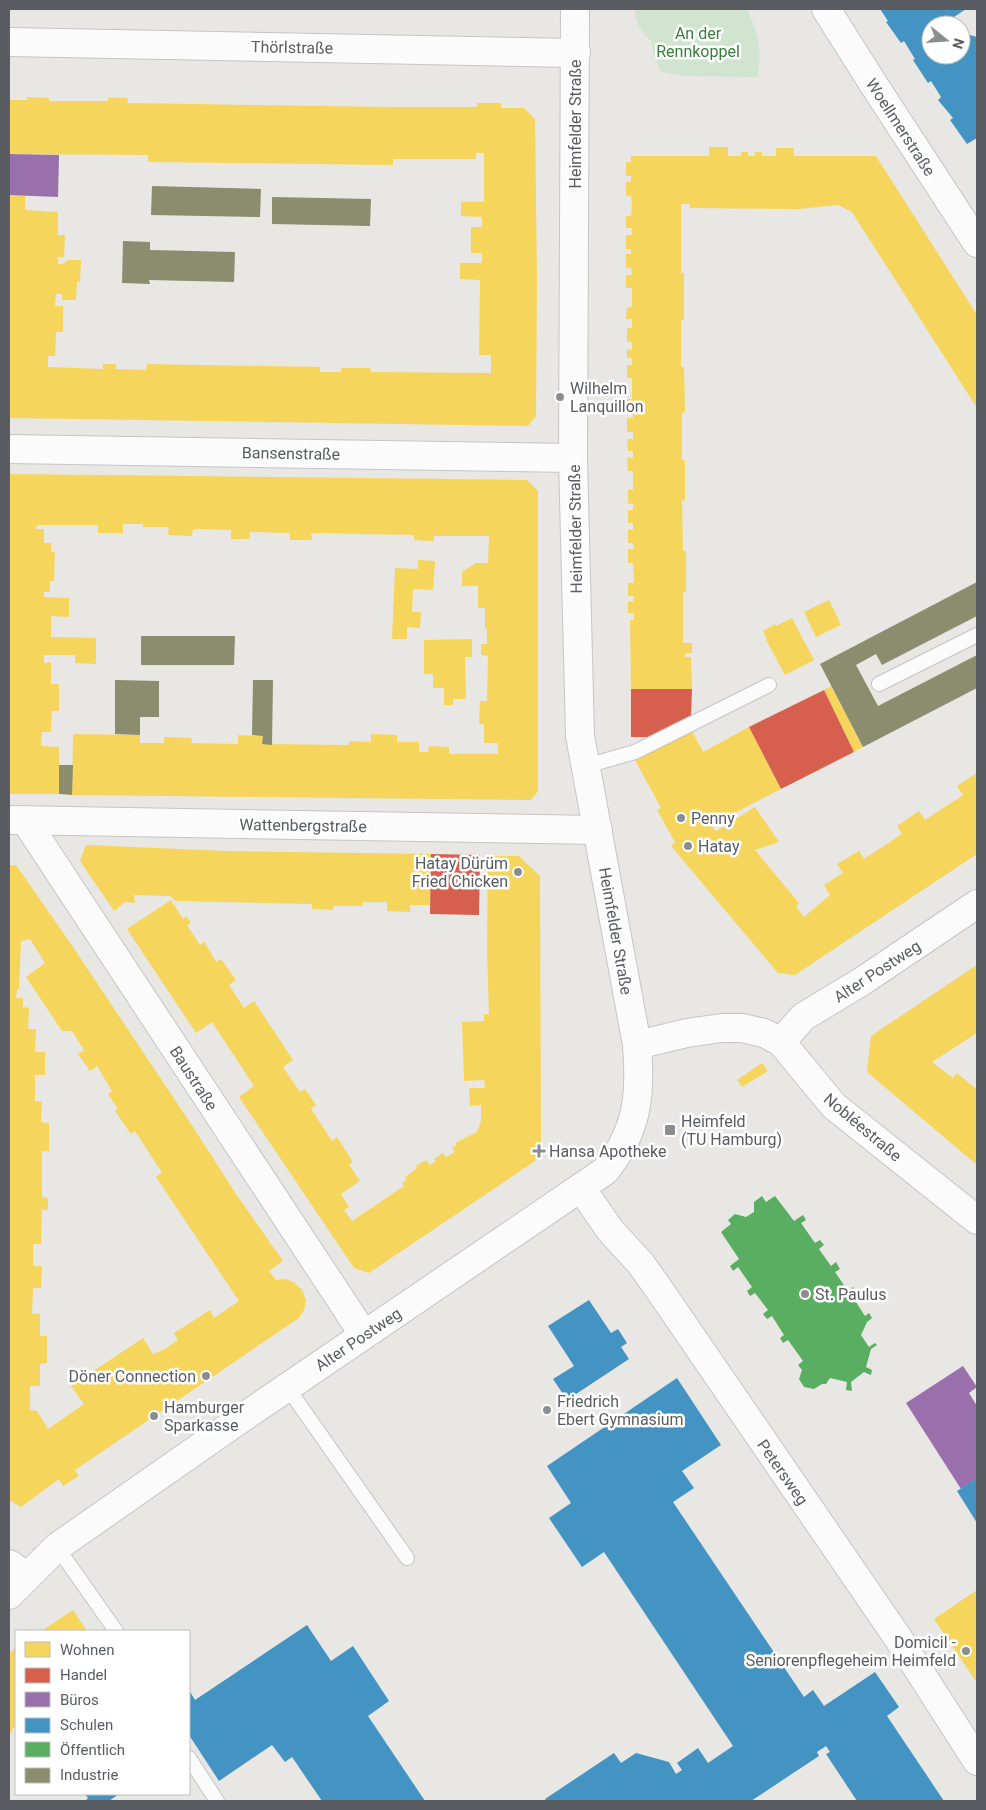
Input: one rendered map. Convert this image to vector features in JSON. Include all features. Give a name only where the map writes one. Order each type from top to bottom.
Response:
[{"type":"street","name":"Heimfelder Straße","points":[[575,9],[573,458],[580,736],[637,1045]]},
{"type":"street","name":"Woellmerstraße","points":[[826,9],[977,243]]},
{"type":"street","name":"Thörlstraße","points":[[9,42],[576,53]]},
{"type":"street","name":"Bansenstraße","points":[[9,449],[573,458]]},
{"type":"street","name":"Wattenbergstraße","points":[[17,820],[598,830]]},
{"type":"street","name":"Baustraße","points":[[17,820],[364,1335]]},
{"type":"street","name":"Alter Postweg","points":[[781,1042],[803,1017],[861,982],[977,904]]},
{"type":"street","name":"Nobléestraße","points":[[637,1045],[687,1033],[722,1028],[742,1028],[764,1033],[781,1042],[834,1106],[977,1220]]},
{"type":"street","name":"Alter Postweg","points":[[14,1578],[287,1387],[605,1171],[628,1133],[634,1116],[638,1096],[639,1073],[637,1045]]},
{"type":"street","name":"Petersweg","points":[[581,1188],[610,1230],[641,1264],[656,1284],[898,1638],[977,1761]]},
{"type":"lane","points":[[879,684],[977,635]]},
{"type":"lane","points":[[586,766],[634,752],[769,685]]},
{"type":"lane","points":[[287,1387],[408,1558]]},
{"type":"lane","points":[[57,1547],[115,1630]]},
{"type":"lane","points":[[190,1760],[217,1801]]},
{"type":"green space","name":"An der Rennkoppel","points":[[635,9],[747,9],[758,42],[760,57],[758,77],[687,76],[661,72],[653,54],[651,41],[637,23]]},
{"type":"building: Wohnen","points":[[27,97],[49,98],[49,101],[108,101],[108,98],[128,98],[127,103],[394,107],[477,107],[477,103],[501,103],[501,108],[524,108],[535,119],[536,416],[528,426],[10,418],[9,195],[25,196],[25,210],[58,212],[58,235],[65,235],[64,257],[58,257],[58,264],[63,264],[68,260],[81,260],[80,282],[77,282],[76,300],[62,300],[62,294],[56,294],[55,306],[63,306],[63,332],[56,332],[55,356],[48,356],[48,367],[103,369],[103,364],[116,364],[115,369],[146,370],[147,364],[320,367],[320,372],[341,372],[341,368],[370,368],[371,372],[491,373],[491,355],[479,355],[480,280],[460,279],[460,263],[482,263],[482,253],[471,253],[471,227],[482,227],[482,217],[461,216],[461,202],[484,202],[484,153],[476,153],[476,159],[393,159],[393,165],[148,162],[148,155],[9,154],[9,100],[27,100]]},
{"type":"building: Wohnen","points":[[709,147],[728,147],[728,156],[741,156],[741,152],[748,152],[748,156],[755,156],[755,152],[762,152],[762,156],[776,156],[776,148],[794,148],[794,156],[876,156],[977,315],[977,408],[852,212],[838,205],[799,209],[690,208],[690,204],[681,204],[681,273],[684,273],[684,320],[681,320],[681,367],[684,367],[685,412],[682,413],[682,460],[685,460],[685,501],[682,500],[683,551],[686,551],[686,592],[683,592],[683,643],[692,643],[692,653],[685,653],[685,657],[691,657],[692,689],[631,689],[630,620],[634,620],[634,613],[628,613],[628,602],[633,602],[634,596],[628,596],[628,583],[634,583],[633,563],[628,563],[628,549],[634,549],[633,543],[628,543],[628,530],[633,530],[633,523],[628,523],[628,510],[633,510],[633,503],[628,504],[628,490],[633,490],[633,471],[628,471],[627,458],[633,458],[633,451],[628,451],[627,439],[633,439],[633,432],[627,432],[627,418],[633,418],[632,411],[627,411],[627,399],[632,399],[632,378],[627,378],[627,365],[632,365],[632,358],[627,358],[627,349],[632,350],[632,342],[627,342],[627,328],[632,328],[632,319],[626,319],[627,308],[632,307],[632,288],[626,288],[626,275],[632,275],[631,268],[626,268],[626,254],[631,254],[631,249],[626,249],[626,235],[632,235],[632,228],[626,228],[626,216],[631,216],[632,206],[631,196],[626,196],[626,182],[631,182],[631,176],[626,176],[626,162],[631,162],[631,156],[709,156]]},
{"type":"building: Wohnen","points":[[9,474],[527,480],[538,491],[538,791],[531,800],[72,795],[73,734],[140,735],[140,743],[164,743],[164,737],[192,738],[191,743],[238,744],[238,735],[263,736],[262,744],[349,745],[349,741],[371,742],[371,734],[397,735],[397,742],[419,742],[419,752],[428,752],[429,746],[449,747],[449,754],[498,754],[498,743],[484,743],[484,724],[479,724],[480,701],[487,701],[488,656],[481,655],[481,644],[487,644],[485,608],[478,608],[478,586],[462,586],[462,572],[476,563],[488,563],[489,536],[434,536],[434,541],[414,540],[414,535],[311,533],[312,540],[290,540],[290,533],[250,532],[250,539],[231,539],[231,530],[193,529],[192,536],[168,535],[169,527],[143,527],[143,524],[123,524],[123,533],[98,533],[98,525],[37,525],[36,529],[44,529],[44,543],[51,543],[51,552],[55,552],[54,581],[50,581],[50,592],[44,592],[44,597],[69,598],[69,617],[51,616],[51,637],[96,638],[96,664],[75,663],[75,655],[44,655],[44,663],[51,662],[51,684],[59,684],[59,711],[52,711],[51,732],[42,732],[41,746],[59,747],[59,794],[9,794]]},
{"type":"building: Wohnen","points":[[418,560],[435,561],[433,590],[413,589],[412,612],[421,612],[420,628],[407,627],[407,639],[392,639],[395,568],[418,569]]},
{"type":"building: Wohnen","points":[[829,600],[841,625],[816,637],[804,612]]},
{"type":"building: Wohnen","points":[[792,618],[814,660],[785,675],[763,631]]},
{"type":"building: Wohnen","points":[[472,639],[472,657],[465,657],[466,699],[453,699],[453,705],[444,705],[444,688],[433,688],[433,674],[424,674],[424,640]]},
{"type":"building: Wohnen","points":[[831,686],[863,747],[854,752],[824,690]]},
{"type":"building: Wohnen","points":[[749,727],[781,789],[711,825],[716,831],[755,807],[779,842],[755,850],[799,903],[796,906],[804,917],[830,895],[824,885],[843,873],[837,864],[859,851],[864,859],[902,834],[897,826],[919,811],[925,820],[963,795],[957,786],[977,773],[977,854],[795,975],[778,973],[671,846],[675,842],[657,810],[661,808],[635,760],[692,731],[703,752]]},
{"type":"building: Wohnen","points":[[86,845],[227,851],[431,854],[430,905],[410,905],[410,912],[387,911],[387,902],[363,902],[363,906],[333,906],[333,910],[312,909],[312,904],[176,901],[170,896],[134,895],[135,903],[125,902],[114,911],[80,861]]},
{"type":"building: Wohnen","points":[[488,856],[519,856],[540,876],[541,1157],[369,1273],[354,1268],[239,1097],[254,1086],[212,1022],[196,1033],[127,929],[171,900],[183,919],[186,916],[191,923],[187,925],[200,945],[204,941],[216,962],[221,959],[236,980],[229,985],[244,1008],[254,1001],[293,1060],[283,1067],[300,1092],[305,1089],[316,1105],[311,1109],[332,1141],[337,1137],[353,1162],[349,1165],[360,1181],[341,1194],[349,1207],[344,1210],[352,1221],[404,1186],[402,1183],[407,1179],[405,1177],[417,1168],[416,1166],[426,1160],[430,1165],[436,1161],[434,1159],[443,1153],[446,1157],[455,1152],[452,1147],[457,1146],[455,1143],[477,1132],[481,1121],[481,1105],[470,1106],[469,1088],[485,1088],[484,1080],[464,1081],[462,1022],[484,1021],[484,1014],[489,1014],[487,950]]},
{"type":"building: Wohnen","points":[[16,865],[71,944],[236,1194],[283,1261],[269,1271],[276,1280],[286,1279],[295,1283],[302,1290],[306,1300],[304,1310],[299,1318],[75,1470],[79,1476],[63,1486],[59,1479],[21,1507],[9,1500],[9,866]],"holes":[[[30,939],[45,963],[26,977],[62,1031],[72,1031],[84,1050],[78,1054],[90,1071],[97,1066],[112,1091],[108,1094],[118,1109],[115,1111],[131,1134],[135,1131],[162,1172],[156,1177],[239,1301],[214,1318],[210,1310],[174,1333],[178,1340],[165,1349],[153,1354],[143,1338],[71,1386],[84,1404],[48,1429],[37,1411],[30,1410],[30,1386],[40,1386],[40,1364],[47,1363],[47,1336],[40,1336],[40,1314],[32,1314],[33,1288],[41,1288],[42,1266],[33,1266],[33,1244],[41,1244],[42,1210],[48,1210],[48,1198],[42,1197],[42,1151],[49,1151],[49,1123],[41,1122],[42,1101],[35,1101],[35,1075],[45,1075],[45,1052],[35,1052],[36,1029],[28,1029],[29,1008],[23,1007],[23,998],[16,998],[17,989],[19,989],[21,941]]]},
{"type":"building: Wohnen","points":[[977,965],[977,1033],[932,1062],[953,1078],[957,1073],[976,1089],[977,1087],[977,1165],[867,1072],[871,1036]]},
{"type":"building: Wohnen","points":[[762,1063],[768,1071],[742,1087],[737,1080]]},
{"type":"building: Wohnen","name":"Domicil - Seniorenpflegeheim Heimfeld","points":[[977,1590],[977,1683],[934,1619]]},
{"type":"building: Wohnen","points":[[73,1610],[86,1630],[43,1630]]},
{"type":"building: Wohnen","points":[[15,1648],[15,1725],[9,1736],[9,1654]]},
{"type":"building: Handel","points":[[631,689],[692,689],[691,718],[657,737],[631,737]]},
{"type":"building: Handel","points":[[824,690],[854,752],[781,789],[749,727]]},
{"type":"building: Handel","points":[[431,854],[480,855],[479,915],[430,914]]},
{"type":"building: Büros","points":[[9,154],[59,155],[58,197],[9,195]]},
{"type":"building: Büros","points":[[963,1366],[977,1387],[969,1393],[977,1406],[977,1478],[961,1489],[906,1403]]},
{"type":"building: Schulen","points":[[880,9],[966,9],[957,15],[921,15],[921,65],[971,65],[971,35],[977,37],[977,138],[967,144],[950,120],[953,118],[938,100],[941,97],[931,81],[928,83],[913,60],[915,59],[904,41],[901,43],[886,22],[888,21]]},
{"type":"building: Schulen","points":[[589,1300],[611,1333],[618,1329],[627,1343],[621,1347],[629,1359],[567,1400],[553,1379],[574,1366],[548,1326]]},
{"type":"building: Schulen","points":[[677,1378],[721,1445],[682,1471],[694,1488],[673,1502],[804,1697],[813,1690],[824,1706],[875,1672],[899,1707],[887,1716],[944,1801],[857,1801],[826,1754],[830,1752],[826,1746],[817,1752],[819,1756],[751,1801],[546,1801],[545,1799],[614,1753],[621,1763],[636,1753],[669,1762],[676,1774],[682,1770],[677,1763],[698,1748],[708,1763],[733,1746],[604,1552],[582,1567],[549,1518],[571,1503],[547,1466]]},
{"type":"building: Schulen","points":[[977,1478],[977,1523],[957,1491]]},
{"type":"building: Schulen","points":[[307,1625],[331,1661],[353,1646],[389,1701],[368,1716],[425,1801],[322,1801],[292,1757],[285,1762],[272,1745],[219,1781],[190,1737],[190,1692],[195,1700]]},
{"type":"building: Schulen","points":[[86,1795],[118,1795],[109,1801],[85,1801],[88,1798]]},
{"type":"building: Öffentlich","name":"St. Paulus","points":[[762,1196],[766,1202],[775,1196],[794,1221],[803,1215],[806,1220],[801,1223],[815,1243],[820,1240],[824,1245],[819,1249],[831,1266],[836,1262],[840,1269],[835,1272],[848,1291],[853,1287],[856,1292],[852,1296],[865,1316],[869,1313],[872,1318],[867,1322],[861,1335],[869,1347],[875,1343],[877,1345],[871,1349],[866,1367],[872,1370],[871,1375],[864,1372],[851,1382],[852,1391],[846,1390],[847,1382],[830,1378],[826,1384],[822,1384],[814,1389],[804,1387],[799,1379],[802,1370],[798,1365],[803,1361],[788,1340],[783,1343],[780,1338],[784,1335],[772,1316],[767,1319],[763,1314],[768,1310],[755,1293],[750,1296],[747,1291],[752,1287],[738,1267],[733,1271],[730,1266],[739,1259],[721,1232],[731,1224],[728,1220],[735,1214],[746,1217],[754,1212],[754,1202]]},
{"type":"building: Industrie","points":[[152,186],[261,189],[260,217],[151,215]]},
{"type":"building: Industrie","points":[[272,197],[371,199],[370,226],[272,224]]},
{"type":"building: Industrie","points":[[123,241],[150,242],[150,250],[235,252],[234,282],[149,280],[150,284],[122,283]]},
{"type":"building: Industrie","points":[[977,582],[977,616],[882,665],[876,654],[856,665],[878,706],[977,655],[977,688],[863,747],[820,664]]},
{"type":"building: Industrie","points":[[141,636],[235,636],[234,665],[141,665]]},
{"type":"building: Industrie","points":[[115,680],[159,681],[159,717],[140,717],[140,735],[115,734]]},
{"type":"building: Industrie","points":[[253,680],[273,680],[272,745],[262,744],[263,736],[252,735]]},
{"type":"building: Industrie","points":[[59,765],[73,765],[72,795],[59,794]]},
{"type":"place","name":"Wilhelm Lanquillon","points":[[560,397]]},
{"type":"place","name":"Penny","points":[[681,818]]},
{"type":"place","name":"Hatay","points":[[688,846]]},
{"type":"place","name":"Hatay Dürüm Fried Chicken","points":[[518,872]]},
{"type":"place","name":"Heimfeld (TU Hamburg)","points":[[670,1130]]},
{"type":"place","name":"Hansa Apotheke","points":[[539,1151]]},
{"type":"place","name":"St. Paulus","points":[[805,1294]]},
{"type":"place","name":"Döner Connection","points":[[206,1376]]},
{"type":"place","name":"Friedrich Ebert Gymnasium","points":[[547,1410]]},
{"type":"place","name":"Hamburger Sparkasse","points":[[154,1416]]},
{"type":"place","name":"Domicil - Seniorenpflegeheim Heimfeld","points":[[966,1651]]}]
